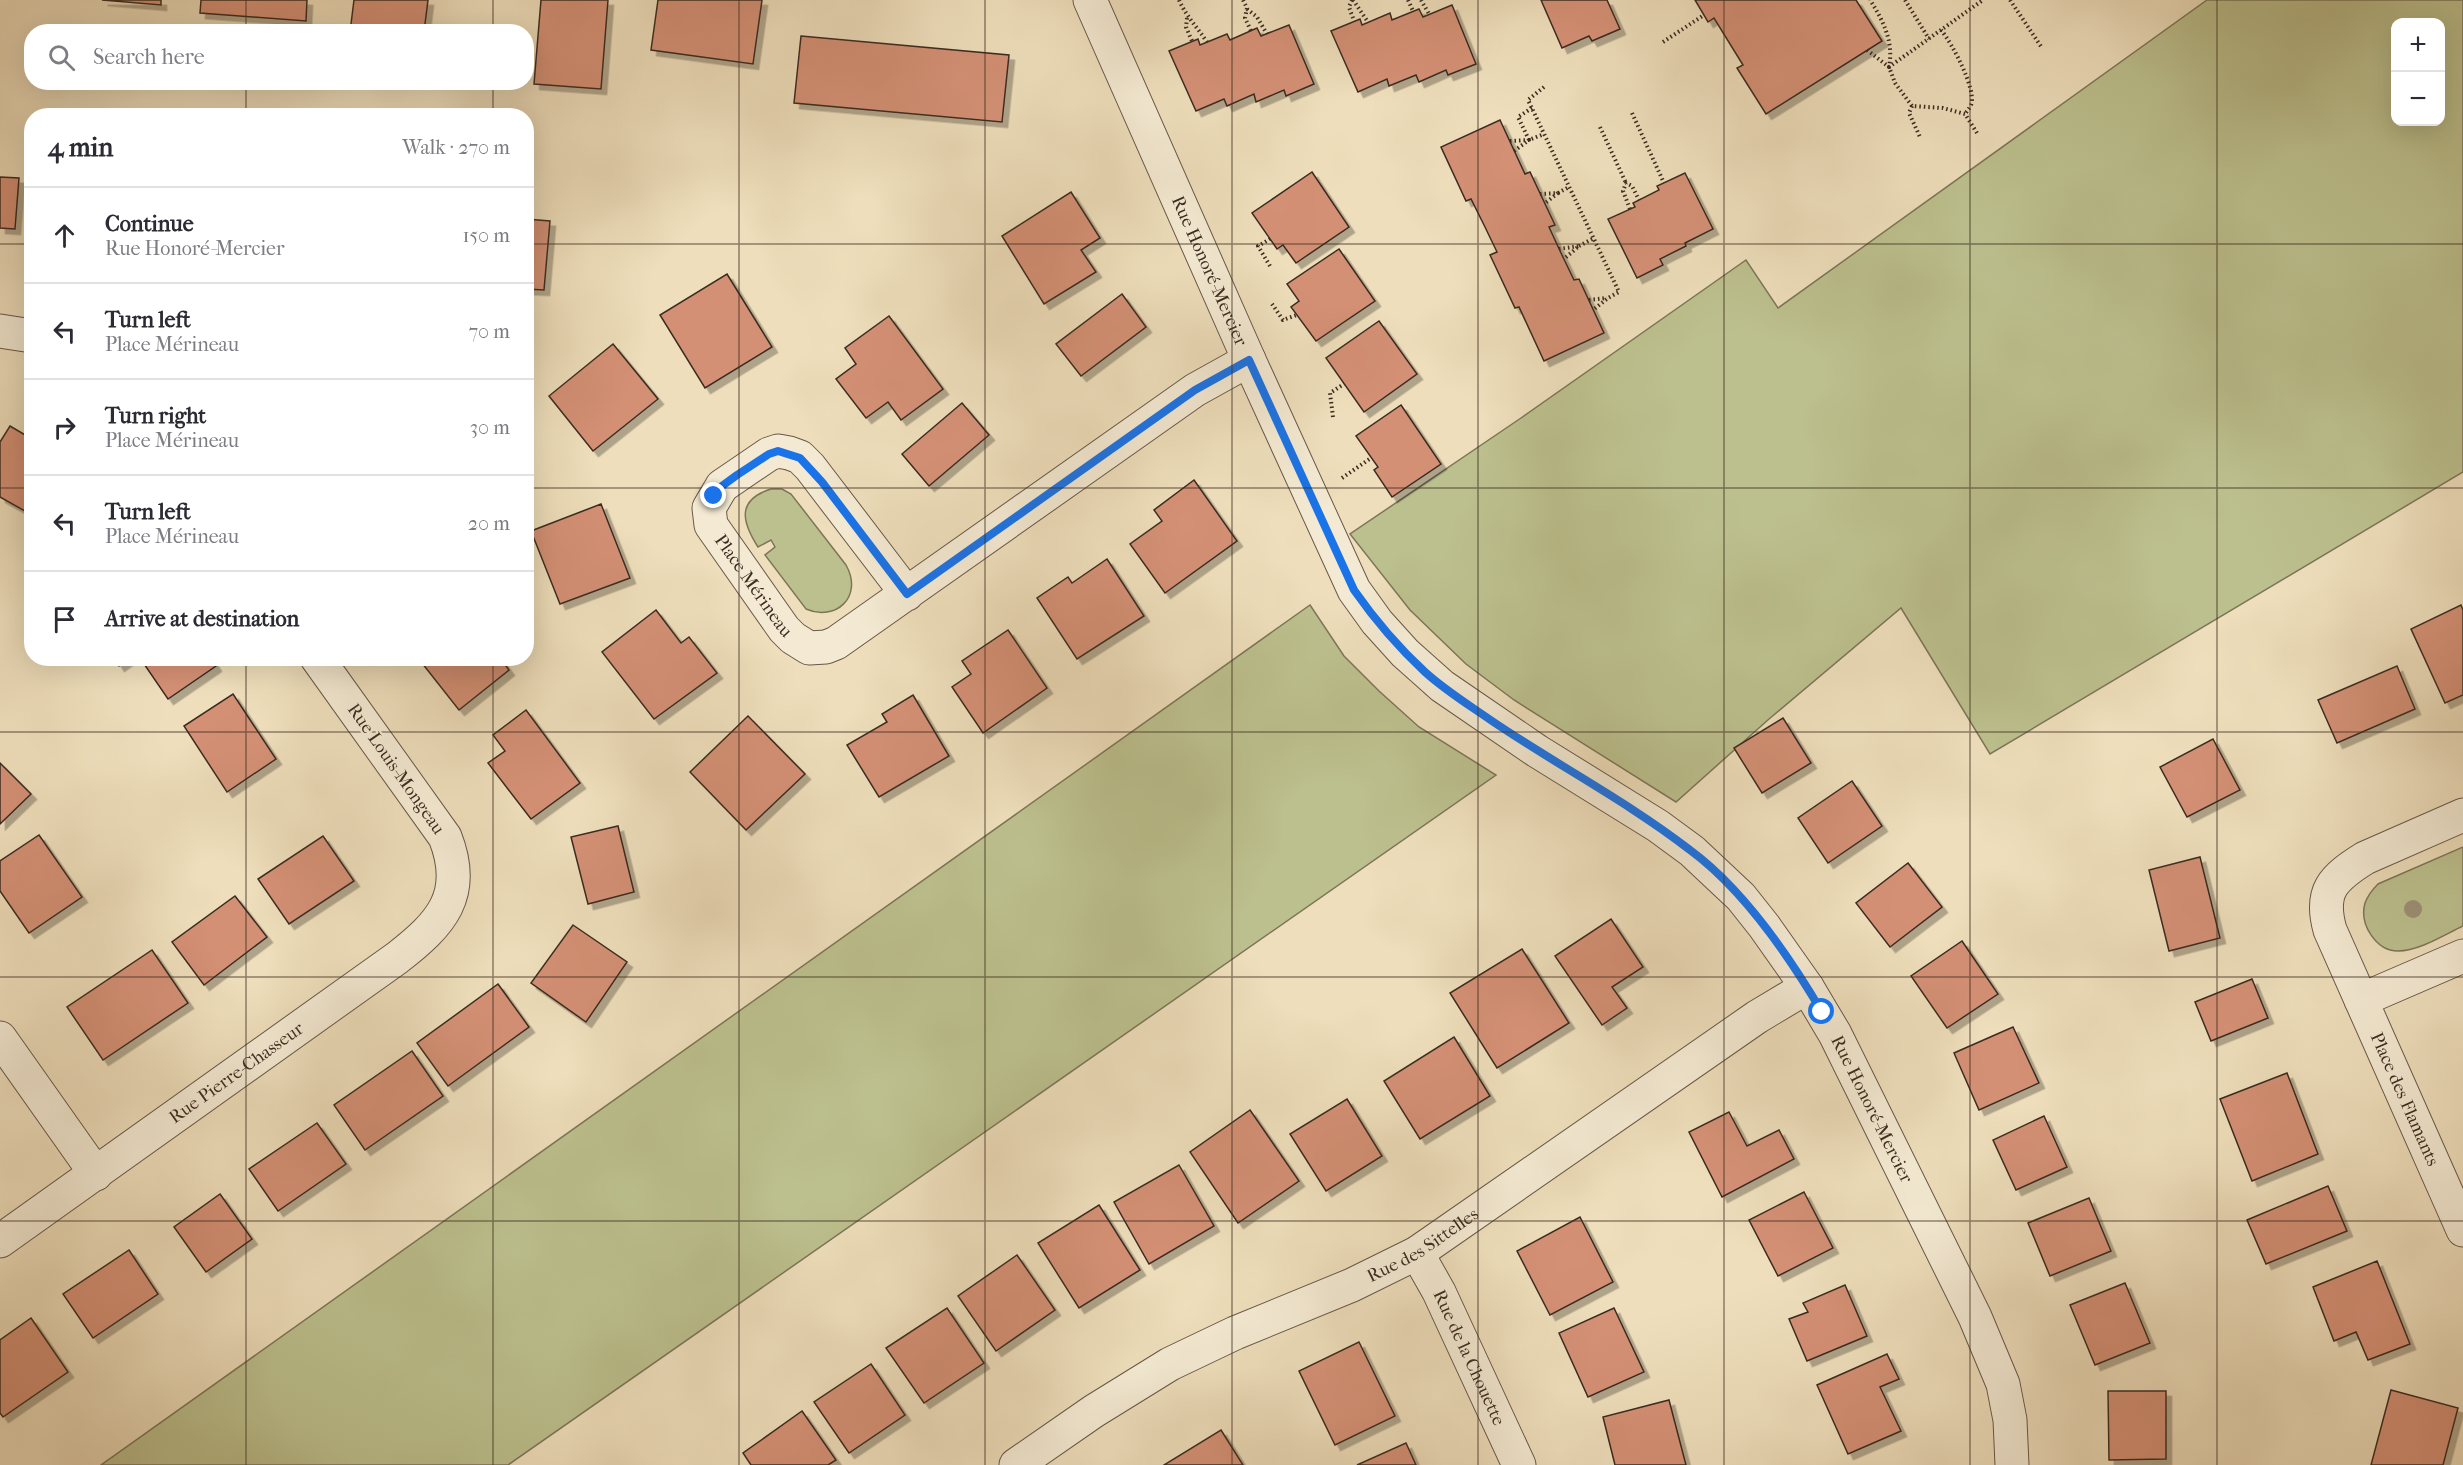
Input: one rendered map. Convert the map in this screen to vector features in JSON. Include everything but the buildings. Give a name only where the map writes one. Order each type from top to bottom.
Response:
[{"type":"street","name":"Rue Honoré-Mercier","points":[[1090,0],[1249,360],[1354,590],[1383,628],[1426,673],[1537,751],[1658,826],[1692,851],[1741,897],[1807,987],[1835,1034],[1975,1317],[2002,1384],[2010,1420],[2012,1465]]},
{"type":"street","points":[[0,331],[24,335]]},
{"type":"street","name":"Place Mérineau","points":[[907,594],[822,482],[800,458],[778,451],[769,454],[729,480],[714,496],[708,508],[708,516],[718,537],[784,629],[802,644],[817,648],[836,643],[907,594],[1195,390],[1249,360]]},
{"type":"street","name":"Rue Louis-Mongeau","points":[[323,666],[445,837],[451,854],[453,888]]},
{"type":"street","name":"Place des Flamants","points":[[2463,815],[2365,858],[2337,878],[2325,901],[2330,930],[2463,1230]]},
{"type":"street","name":"Rue Pierre-Chasseur","points":[[0,1241],[418,942],[440,919],[453,888]]},
{"type":"street","points":[[2361,1000],[2463,956]]},
{"type":"street","name":"Rue des Sittelles","points":[[1016,1465],[1094,1411],[1170,1364],[1235,1333],[1352,1285],[1417,1253],[1757,1017],[1807,987]]},
{"type":"street","points":[[0,1038],[96,1174]]},
{"type":"street","name":"Rue de la Chouette","points":[[1417,1253],[1438,1292],[1519,1465]]},
{"type":"path","points":[[1179,0],[1187,18],[1195,24],[1207,42]]},
{"type":"path","points":[[1243,0],[1267,34]]},
{"type":"path","points":[[1354,21],[1349,7],[1353,0],[1368,22]]},
{"type":"path","points":[[1408,0],[1413,11]]},
{"type":"path","points":[[1421,0],[1429,14]]},
{"type":"path","points":[[1870,0],[1881,17],[1886,31],[1890,47],[1889,67],[1895,83],[1912,106],[1943,108],[1965,114],[1977,133]]},
{"type":"path","points":[[1905,0],[1929,39]]},
{"type":"path","points":[[1889,67],[1983,0]]},
{"type":"path","points":[[2010,0],[2042,48]]},
{"type":"path","points":[[1247,8],[1245,18],[1251,31]]},
{"type":"path","points":[[1663,42],[1704,15]]},
{"type":"path","points":[[1187,18],[1186,27],[1192,41]]},
{"type":"path","points":[[1941,30],[1959,57],[1970,92],[1972,104],[1965,114]]},
{"type":"path","points":[[1867,50],[1889,67]]},
{"type":"path","points":[[1544,87],[1528,100],[1619,292],[1608,297],[1589,300]]},
{"type":"path","points":[[1912,106],[1909,112],[1920,137]]},
{"type":"path","points":[[1528,140],[1518,117],[1532,108]]},
{"type":"path","points":[[1632,113],[1664,183]]},
{"type":"path","points":[[1600,127],[1626,183],[1632,186],[1639,200]]},
{"type":"path","points":[[1510,141],[1528,140],[1544,134]]},
{"type":"path","points":[[1514,151],[1528,140]]},
{"type":"path","points":[[1626,183],[1623,191],[1630,209]]},
{"type":"path","points":[[1544,204],[1569,187]]},
{"type":"path","points":[[1540,194],[1558,193]]},
{"type":"path","points":[[1564,259],[1579,246],[1594,238]]},
{"type":"path","points":[[1270,239],[1258,246],[1270,266]]},
{"type":"path","points":[[1559,249],[1579,246]]},
{"type":"path","points":[[1593,310],[1608,297]]},
{"type":"path","points":[[1272,304],[1283,320],[1297,315]]},
{"type":"path","points":[[1333,417],[1330,393],[1344,384]]},
{"type":"path","points":[[1338,481],[1371,458]]},
{"type":"green space","points":[[2207,0],[2463,0],[2463,472],[1990,754],[1901,608],[1769,719],[1676,802],[1514,700],[1466,664],[1410,610],[1350,534],[1521,418],[1746,260],[1778,308]]},
{"type":"green space","points":[[771,489],[782,489],[791,494],[846,565],[851,577],[849,596],[844,604],[836,609],[817,612],[806,609],[765,555],[775,547],[771,540],[758,547],[748,529],[745,513],[747,506],[752,499]]},
{"type":"green space","points":[[1310,605],[1344,656],[1379,691],[1419,727],[1496,775],[508,1465],[101,1465]]},
{"type":"green space","points":[[2463,847],[2463,926],[2431,942],[2406,950],[2390,950],[2376,941],[2367,927],[2364,911],[2366,900],[2376,886]]},
{"type":"route","points":[[714,496],[722,486],[769,454],[778,451],[800,458],[822,482],[907,594],[1195,390],[1249,360],[1354,590],[1377,622],[1405,653],[1442,686],[1537,751],[1658,826],[1692,851],[1741,897],[1807,987],[1822,1012]]}]
